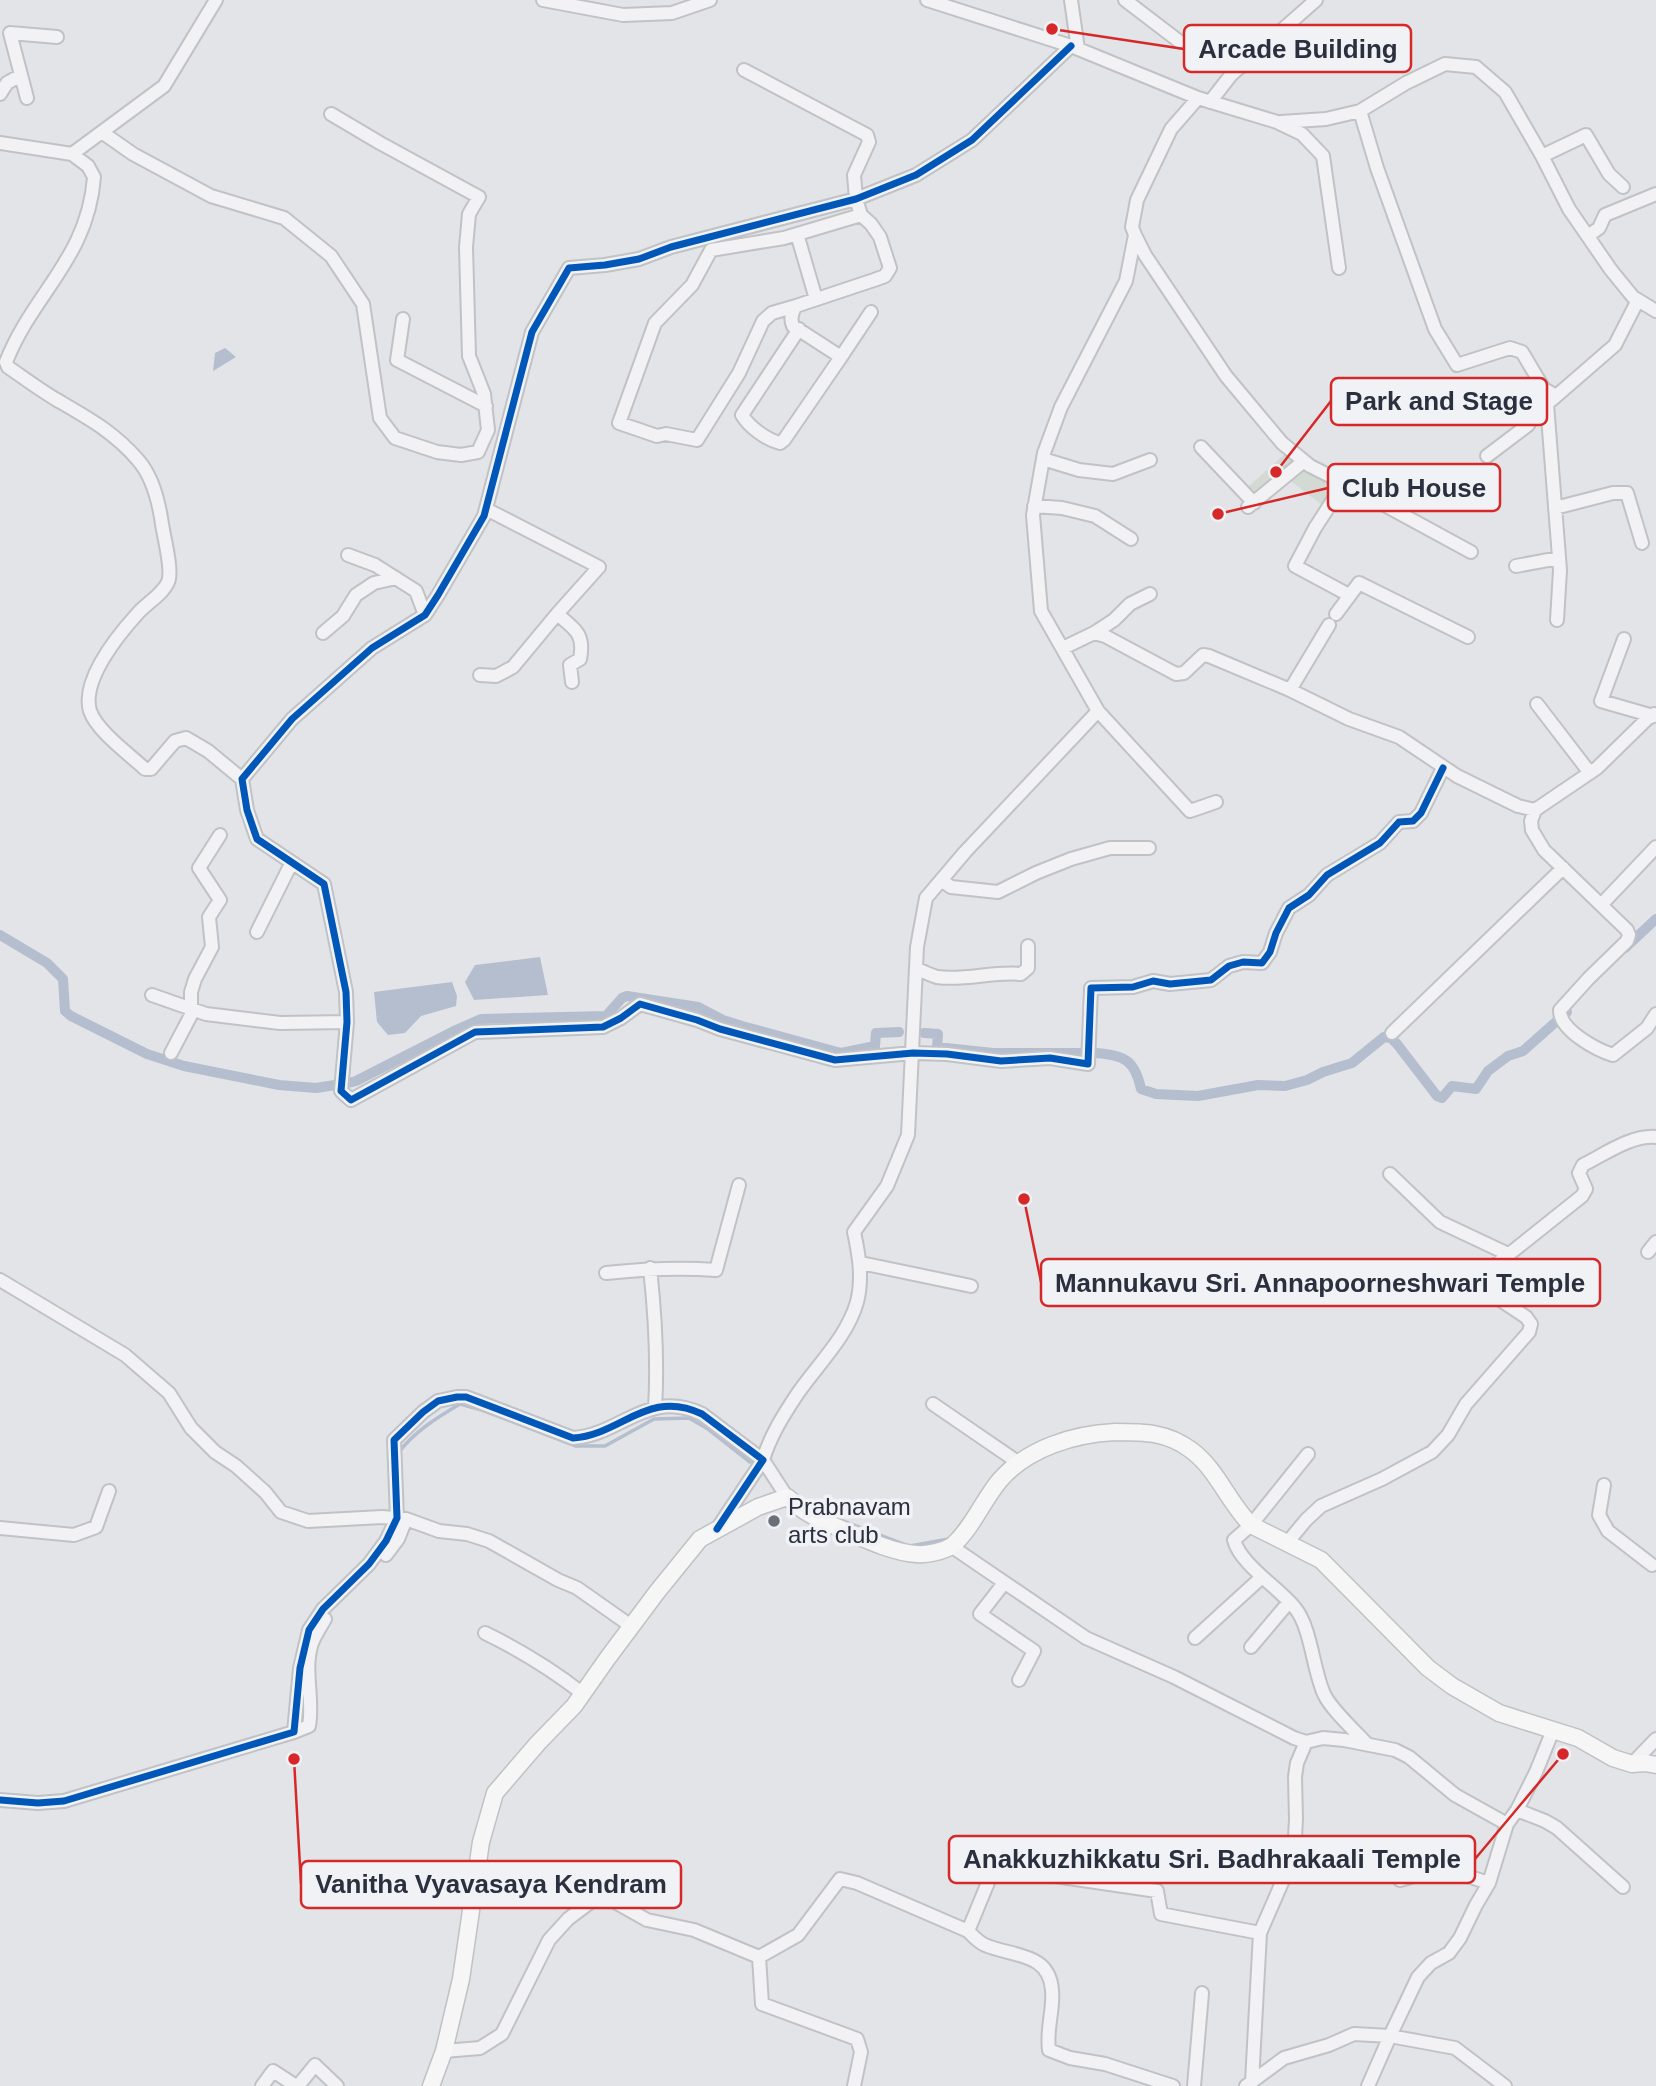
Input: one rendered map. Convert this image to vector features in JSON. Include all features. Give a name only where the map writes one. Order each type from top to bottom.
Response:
[{"type":"main road","points":[[431,2086],[444,2051],[461,1979],[481,1842],[495,1793],[574,1706],[631,1626],[700,1539],[758,1507],[787,1497],[808,1514],[873,1543],[917,1554],[935,1552],[951,1546],[1001,1479],[1041,1449],[1098,1433],[1149,1432],[1171,1438],[1192,1450],[1209,1467],[1251,1525],[1321,1560],[1427,1668],[1452,1686],[1499,1713],[1578,1738],[1612,1758],[1632,1764],[1656,1765]]},
{"type":"street","points":[[72,154],[164,86],[216,0]]},
{"type":"street","points":[[543,0],[623,15],[672,13],[710,0]]},
{"type":"street","points":[[927,0],[1075,48],[1204,100],[1277,122],[1302,134],[1323,156],[1339,268]]},
{"type":"street","points":[[1071,0],[1075,48]]},
{"type":"street","points":[[1125,0],[1181,42]]},
{"type":"street","points":[[1316,0],[1171,129],[1137,200],[1132,228],[1144,255],[1226,376],[1282,443],[1310,466],[1471,552]]},
{"type":"street","points":[[27,98],[10,33],[57,37]]},
{"type":"street","points":[[242,779],[292,719],[372,648],[425,615],[484,516],[532,332],[569,268],[639,259],[671,247],[856,199],[916,175],[972,140],[1075,48]]},
{"type":"street","points":[[1277,122],[1326,119],[1360,111],[1406,83],[1445,64],[1476,67],[1505,92],[1569,209],[1611,270],[1638,300],[1656,311]]},
{"type":"street","points":[[744,70],[867,135],[869,142],[854,175],[856,199],[861,215],[877,231],[890,268],[885,276],[772,313],[763,321],[739,373],[697,440],[666,434],[657,436],[619,423],[655,323],[692,285],[711,250],[784,238],[861,215]]},
{"type":"street","points":[[0,94],[7,83],[21,75]]},
{"type":"street","points":[[1360,111],[1377,168],[1435,328],[1457,365],[1510,348],[1522,352],[1544,389],[1552,393]]},
{"type":"street","points":[[103,133],[133,154],[211,196],[284,218],[331,256],[363,304],[380,418],[395,438],[437,452],[461,455],[478,452],[488,430],[484,394],[470,356],[466,247],[469,214],[479,197],[380,144],[331,114]]},
{"type":"street","points":[[1542,156],[1586,135],[1609,174],[1623,187]]},
{"type":"street","points":[[0,143],[72,154],[88,166],[94,177],[82,232],[30,317],[6,362],[8,367],[99,424],[138,459],[160,505],[170,576],[164,588],[125,627],[99,666],[91,690],[91,712],[109,736],[145,769],[151,769],[177,739],[187,738],[208,751],[242,779],[247,810],[257,839],[324,884],[346,992],[347,1022],[341,1091],[351,1100],[475,1032],[603,1027],[640,1004],[697,1020],[720,1030],[835,1060],[913,1049],[1001,1061],[1050,1058],[1088,1064],[1091,988],[1133,987],[1153,981],[1170,984],[1211,980],[1228,966],[1243,962],[1262,963],[1289,908],[1309,895],[1326,875],[1380,843],[1399,822],[1413,821],[1421,813],[1443,768]]},
{"type":"street","points":[[1588,236],[1600,228],[1605,215],[1656,194]]},
{"type":"street","points":[[797,234],[816,299]]},
{"type":"street","points":[[1135,235],[1126,281],[1061,407],[1043,459],[1033,515],[1041,611],[1098,711],[1190,811],[1216,802]]},
{"type":"street","points":[[1487,456],[1528,425],[1552,393],[1615,345],[1638,300]]},
{"type":"street","points":[[796,306],[791,321],[793,326],[841,357]]},
{"type":"street","points":[[799,329],[743,414],[747,423],[780,443],[871,312]]},
{"type":"street","points":[[403,319],[397,360],[486,406]]},
{"type":"street","points":[[1552,393],[1547,404],[1560,570],[1557,620]]},
{"type":"street","points":[[1201,447],[1250,505],[1304,461]]},
{"type":"street","points":[[1043,459],[1079,470],[1113,474],[1150,460]]},
{"type":"street","points":[[1344,483],[1295,566],[1349,595]]},
{"type":"street","points":[[1555,508],[1614,493],[1627,493],[1642,543]]},
{"type":"street","points":[[1034,506],[1062,508],[1095,516],[1131,540]]},
{"type":"street","points":[[480,675],[496,676],[513,667],[600,567],[486,509]]},
{"type":"street","points":[[348,555],[375,565],[416,591],[425,615]]},
{"type":"street","points":[[1516,566],[1559,558]]},
{"type":"street","points":[[323,633],[343,616],[356,595],[374,583],[396,578]]},
{"type":"street","points":[[1290,690],[1359,583],[1468,637]]},
{"type":"street","points":[[1063,648],[1094,633],[1114,620],[1130,604],[1150,594]]},
{"type":"street","points":[[557,614],[578,631],[583,645],[580,659],[570,665],[572,682]]},
{"type":"street","points":[[1094,633],[1105,636],[1176,674],[1184,673],[1203,655],[1209,656],[1290,690],[1349,719],[1399,737],[1443,768],[1518,806],[1535,810]]},
{"type":"street","points":[[1625,639],[1601,701],[1655,713]]},
{"type":"street","points":[[1537,704],[1590,773]]},
{"type":"street","points":[[716,1529],[763,1460],[769,1442],[798,1393],[842,1335],[857,1302],[861,1263],[854,1232],[887,1186],[908,1135],[917,947],[926,898],[965,852],[1098,711]]},
{"type":"street","points":[[1655,713],[1597,768],[1535,810],[1531,821],[1532,830],[1544,850],[1627,930],[1629,935],[1627,941],[1588,978],[1560,1010],[1561,1018],[1583,1041],[1613,1055],[1647,1028],[1656,1014]]},
{"type":"street","points":[[171,1053],[191,1015],[189,1008],[195,979],[212,947],[209,917],[220,900],[199,868],[220,835]]},
{"type":"street","points":[[1601,905],[1656,847]]},
{"type":"street","points":[[942,880],[951,887],[998,892],[1036,873],[1084,855],[1110,848],[1149,848]]},
{"type":"street","points":[[257,932],[291,864]]},
{"type":"street","points":[[1392,1033],[1563,869]]},
{"type":"street","points":[[916,969],[936,977],[973,977],[1004,972],[1021,974],[1028,968],[1028,946]]},
{"type":"street","points":[[152,995],[206,1014],[280,1023],[347,1022]]},
{"type":"street","points":[[1287,1543],[1321,1506],[1382,1479],[1432,1452],[1448,1435],[1466,1404],[1530,1332],[1531,1324],[1526,1317],[1481,1287],[1483,1275],[1582,1196],[1586,1189],[1579,1173],[1583,1165],[1633,1141],[1647,1136],[1656,1137]]},
{"type":"street","points":[[1390,1174],[1440,1222],[1508,1255]]},
{"type":"street","points":[[606,1273],[650,1268],[716,1270],[740,1185]]},
{"type":"street","points":[[861,1263],[971,1286]]},
{"type":"street","points":[[650,1268],[655,1308],[655,1408]]},
{"type":"street","points":[[0,1280],[125,1354],[169,1393],[191,1428],[215,1452],[236,1466],[265,1492],[281,1512],[308,1521],[402,1518],[439,1531],[467,1534],[489,1541],[577,1588],[631,1626]]},
{"type":"street","points":[[0,1800],[38,1803],[64,1801],[294,1732],[300,1668],[309,1630],[323,1609],[369,1563],[402,1518],[394,1440],[439,1401],[466,1397],[573,1438],[599,1433],[621,1420],[655,1408],[679,1406],[692,1409],[763,1460],[787,1497]]},
{"type":"street","points":[[933,1404],[1019,1463]]},
{"type":"street","points":[[1308,1454],[1251,1525],[1234,1540],[1236,1547],[1262,1577],[1297,1609],[1325,1696],[1366,1743]]},
{"type":"street","points":[[1604,1485],[1599,1515],[1608,1531],[1652,1566]]},
{"type":"street","points":[[0,1528],[74,1535],[96,1527],[109,1490]]},
{"type":"street","points":[[951,1546],[1086,1638],[1174,1677],[1294,1738],[1307,1742],[1322,1738],[1366,1743],[1395,1750],[1409,1757],[1455,1795],[1507,1824]]},
{"type":"street","points":[[1195,1638],[1262,1577]]},
{"type":"street","points":[[1003,1583],[981,1614],[1034,1651],[1018,1680]]},
{"type":"street","points":[[1251,1647],[1289,1602]]},
{"type":"street","points":[[485,1633],[547,1666],[582,1693]]},
{"type":"street","points":[[1368,2086],[1418,1977],[1431,1963],[1449,1953],[1460,1938],[1489,1883],[1507,1824],[1536,1772],[1553,1730]]},
{"type":"street","points":[[1632,1764],[1656,1739]]},
{"type":"street","points":[[1249,2084],[1260,1933],[1293,1855],[1295,1777],[1297,1763],[1307,1742]]},
{"type":"street","points":[[1517,1810],[1557,1828],[1623,1887]]},
{"type":"street","points":[[968,1931],[994,1868],[1010,1864],[1048,1875],[1157,1891],[1161,1914],[1260,1933]]},
{"type":"street","points":[[1400,1880],[1442,1868],[1489,1883]]},
{"type":"street","points":[[759,1957],[798,1935],[840,1879],[857,1883],[968,1931],[982,1944],[1039,1962],[1048,1970],[1052,1991],[1047,2035],[1049,2050],[1070,2058],[1105,2064],[1173,2086]]},
{"type":"street","points":[[444,2051],[480,2048],[502,2034],[549,1940],[568,1919],[601,1894],[647,1920],[694,1930],[759,1957]]},
{"type":"street","points":[[759,1957],[762,2004],[857,2039],[861,2052],[854,2086]]},
{"type":"street","points":[[1194,2086],[1202,1993]]},
{"type":"street","points":[[1249,2084],[1284,2058],[1329,2045],[1354,2034],[1390,2036],[1455,2048],[1505,2086]]},
{"type":"street","points":[[262,2086],[273,2071],[297,2086],[315,2065],[337,2086]]},
{"type":"shaded area","points":[[1287,452],[1298,461],[1257,498],[1247,488]]},
{"type":"shaded area","points":[[1304,464],[1344,483],[1326,508],[1287,478]]},
{"type":"water","points":[[225,348],[236,357],[213,371],[215,353]]},
{"type":"water","points":[[540,957],[548,995],[474,1000],[465,982],[475,965]]},
{"type":"water","points":[[452,982],[457,996],[456,1006],[421,1016],[405,1033],[388,1035],[377,1022],[374,992]]},
{"type":"waterway","points":[[1625,948],[1656,919]]},
{"type":"waterway","points":[[0,935],[47,963],[63,979],[65,1011],[71,1016],[147,1054],[184,1066],[279,1085],[316,1088],[335,1085]]},
{"type":"waterway","points":[[348,1083],[481,1019],[606,1016],[627,996],[698,1007],[723,1020],[841,1053],[875,1046],[876,1033],[899,1032]]},
{"type":"waterway","points":[[1096,1053],[1114,1055],[1127,1061],[1132,1065],[1141,1089],[1156,1094],[1198,1096],[1258,1085],[1285,1086],[1307,1080],[1352,1063],[1384,1037],[1391,1038],[1397,1044],[1437,1096],[1442,1098],[1452,1086],[1476,1089],[1488,1071],[1508,1056],[1523,1051],[1567,1012]]},
{"type":"waterway","points":[[924,1033],[938,1034],[937,1047],[993,1053],[1083,1053]]},
{"type":"waterway","points":[[399,1452],[435,1419],[460,1404],[576,1446],[605,1446],[654,1419],[689,1418],[708,1429],[750,1462]]},
{"type":"waterway","points":[[807,1504],[903,1544]]},
{"type":"waterway","points":[[910,1546],[949,1539]]},
{"type":"cycle path","points":[[1071,46],[972,140],[916,175],[856,199],[671,247],[639,259],[569,268],[532,332],[484,516],[438,595],[425,615],[372,648],[292,719],[242,779],[247,810],[257,839],[324,884],[346,992],[347,1022],[341,1091],[351,1100],[475,1032],[603,1027],[640,1004],[835,1060],[913,1053],[1001,1061],[1050,1058],[1088,1064],[1091,988],[1133,987],[1153,981],[1170,984],[1211,980],[1229,966],[1243,962],[1262,963],[1270,952],[1289,908],[1309,895],[1327,875],[1380,843],[1399,822],[1413,821],[1421,813],[1443,768]]},
{"type":"cycle path","points":[[0,1800],[38,1803],[64,1801],[294,1732],[300,1668],[309,1630],[323,1609],[369,1564],[386,1541],[397,1518],[394,1440],[438,1401],[466,1397],[573,1438],[590,1435],[650,1409],[666,1406],[683,1407],[702,1414],[763,1460],[717,1529]]},
{"type":"place","name":"Arcade Building","points":[[1052,29]]},
{"type":"place","name":"Park and Stage","points":[[1276,472]]},
{"type":"place","name":"Club House","points":[[1218,514]]},
{"type":"place","name":"Mannukavu Sri. Annapoorneshwari Temple","points":[[1024,1199]]},
{"type":"place","name":"Prabnavam arts club","points":[[774,1521]]},
{"type":"place","name":"Anakkuzhikkatu Sri. Badhrakaali Temple","points":[[1563,1754]]},
{"type":"place","name":"Vanitha Vyavasaya Kendram","points":[[294,1759]]}]
